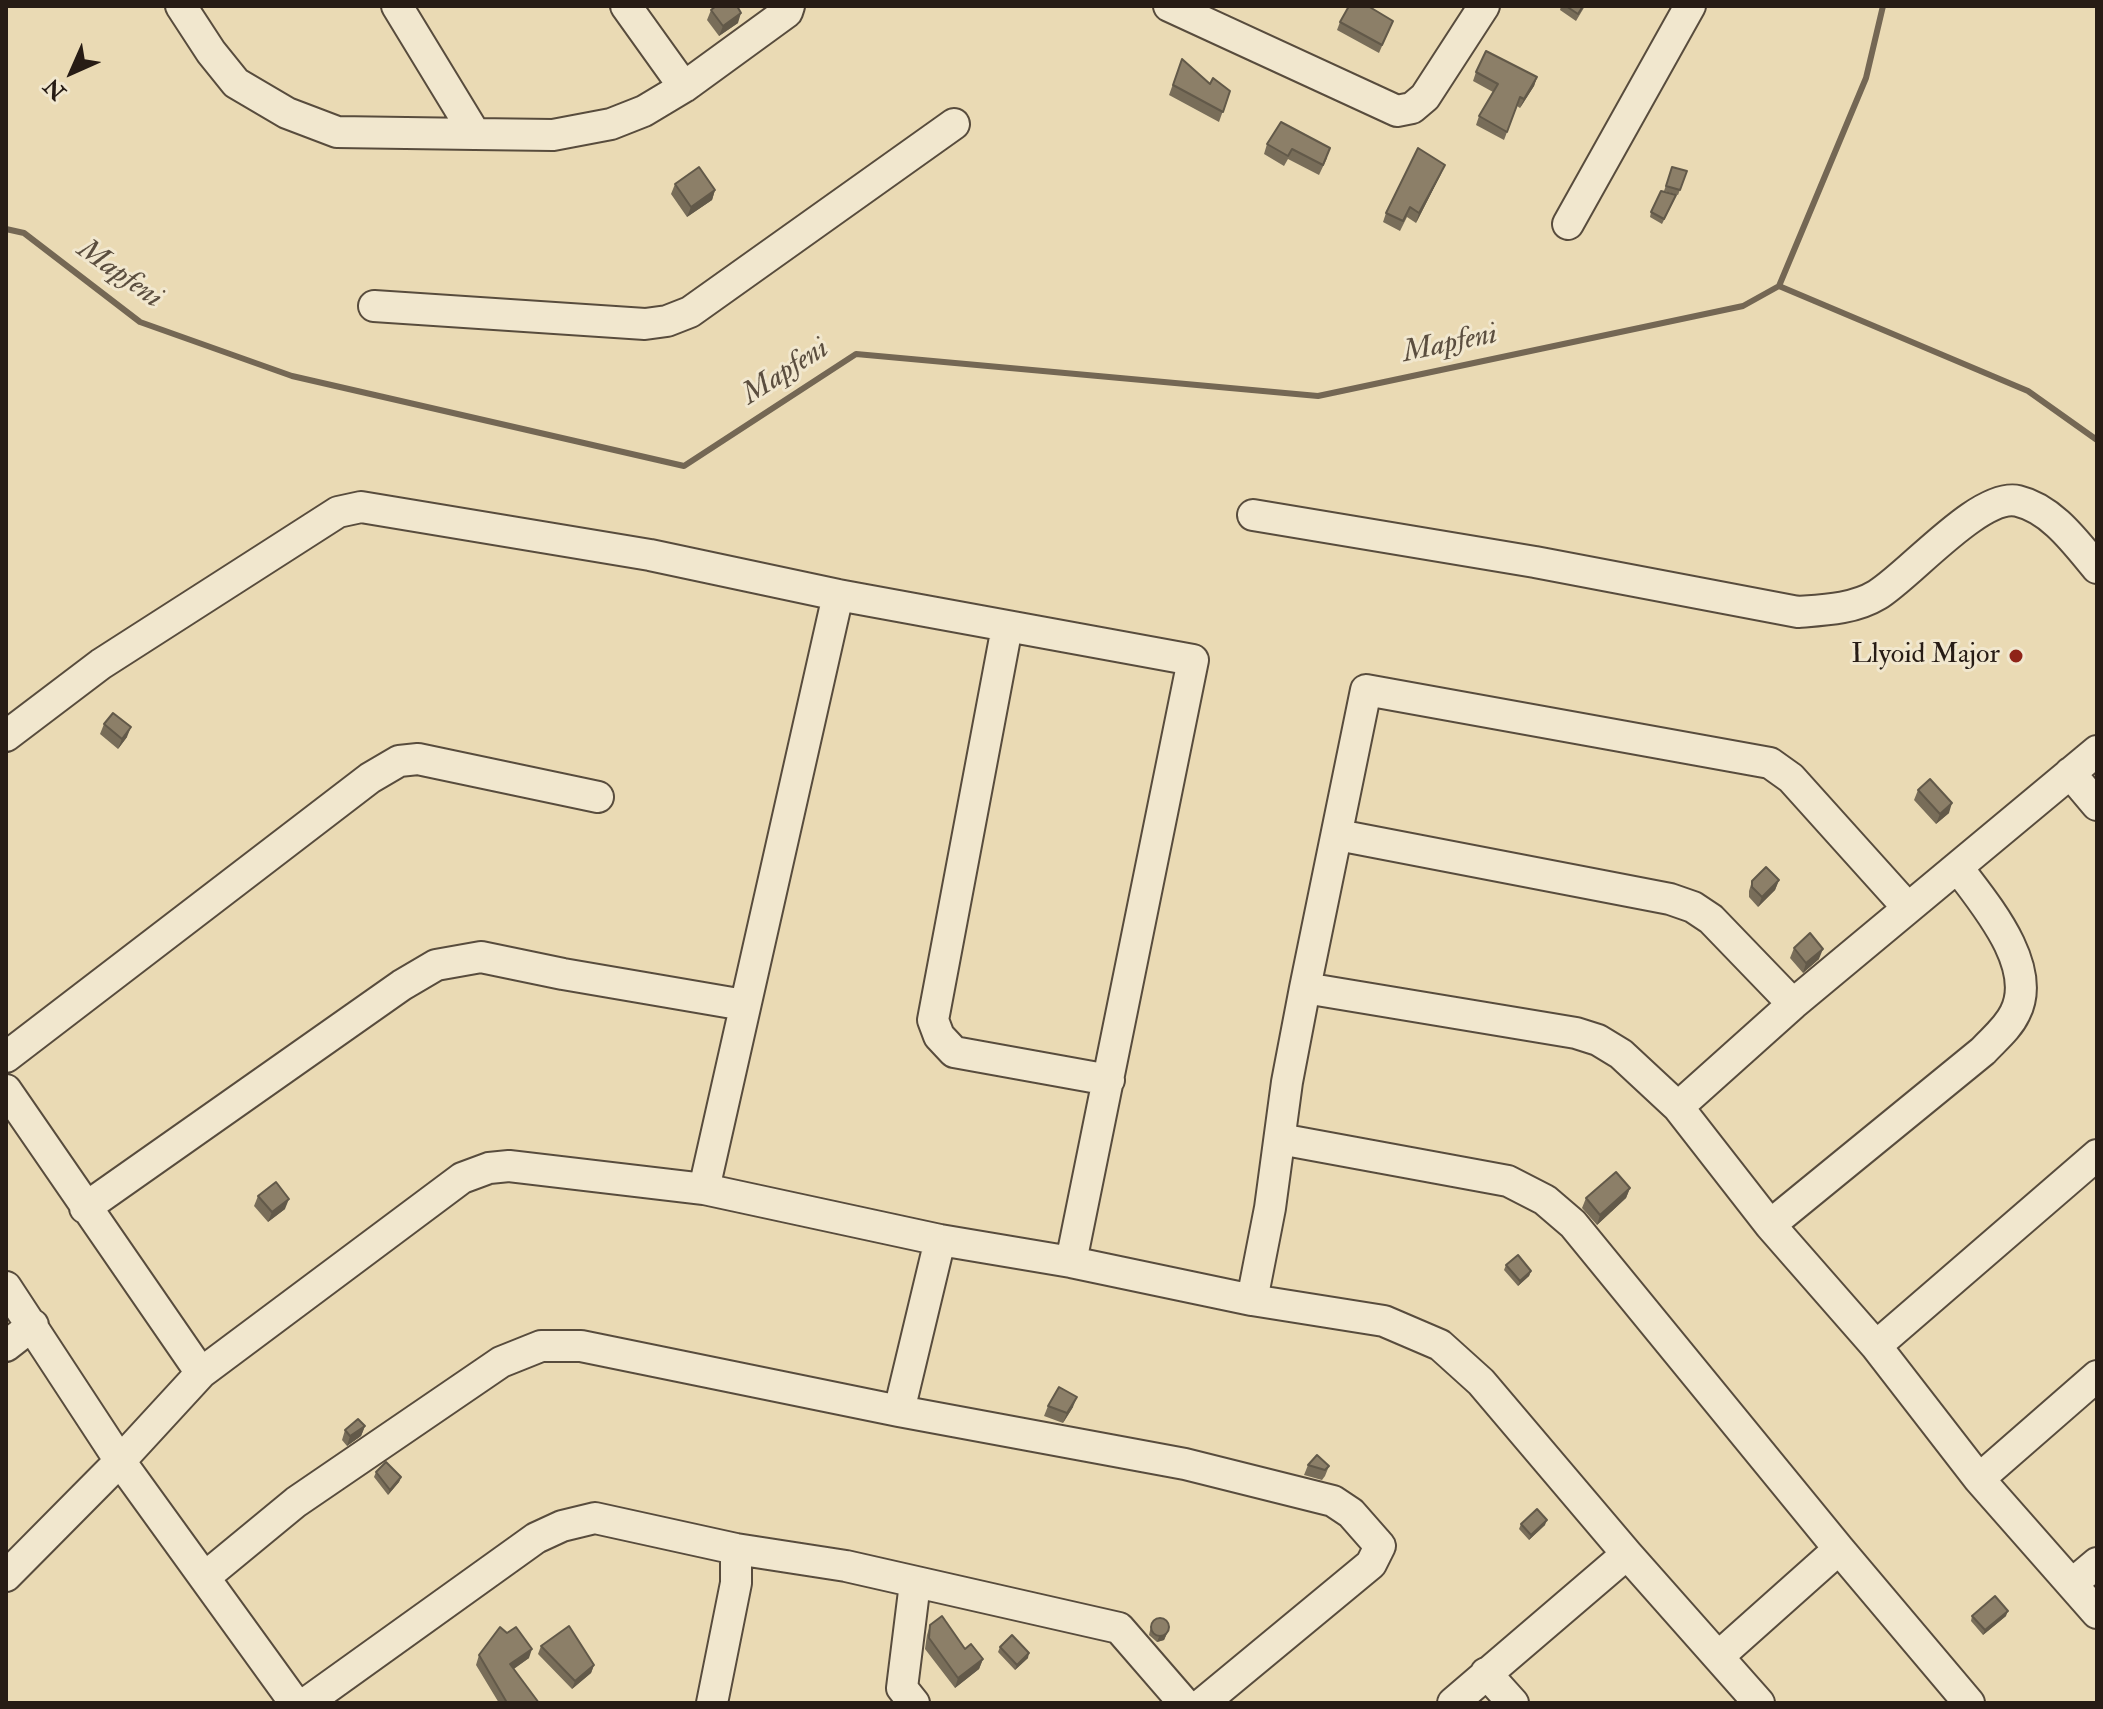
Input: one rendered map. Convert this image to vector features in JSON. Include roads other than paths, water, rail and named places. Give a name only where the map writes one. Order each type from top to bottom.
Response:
[{"type":"street","points":[[181,6],[236,83],[287,113],[337,132],[553,135],[611,124],[644,111],[684,87],[787,12],[789,6]]},
{"type":"street","points":[[397,6],[475,134]]},
{"type":"street","points":[[626,6],[684,87]]},
{"type":"street","points":[[1169,6],[1397,111],[1412,108],[1425,97],[1484,6]]},
{"type":"street","points":[[1568,224],[1690,6]]},
{"type":"street","points":[[374,306],[645,324],[667,321],[690,312],[954,124]]},
{"type":"street","points":[[1253,515],[1535,562],[1798,612],[1838,609],[1876,596],[1960,526],[1990,506],[2015,500],[2037,509],[2062,528],[2097,568]]},
{"type":"street","points":[[6,736],[101,664],[338,512],[351,507],[650,555],[838,595],[1193,660],[1071,1262]]},
{"type":"street","points":[[704,1189],[838,595]]},
{"type":"street","points":[[1007,627],[933,1020],[939,1036],[954,1052],[1109,1080]]},
{"type":"street","points":[[1252,1300],[1305,988],[1366,690],[1770,763],[1791,778],[1908,908]]},
{"type":"street","points":[[1678,1107],[1793,1004],[2097,751]]},
{"type":"street","points":[[6,1057],[370,778],[399,761],[418,759],[598,797]]},
{"type":"street","points":[[2070,773],[2097,805]]},
{"type":"street","points":[[1338,835],[1670,899],[1693,907],[1711,919],[1793,1004]]},
{"type":"street","points":[[1770,1225],[1983,1051],[2017,1011],[2021,992],[2018,968],[2010,945],[1958,868]]},
{"type":"street","points":[[85,1208],[389,994],[436,965],[481,957],[744,1005]]},
{"type":"street","points":[[1305,988],[1576,1033],[1598,1040],[1621,1054],[1678,1107],[1770,1225],[1876,1346],[1979,1479],[2097,1613]]},
{"type":"street","points":[[6,1090],[201,1373]]},
{"type":"street","points":[[1280,1139],[1508,1181],[1545,1200],[1573,1224],[1969,1703]]},
{"type":"street","points":[[1876,1346],[2097,1155]]},
{"type":"street","points":[[6,1576],[120,1461],[201,1373],[462,1178],[489,1168],[509,1166],[704,1189],[940,1240],[1071,1262],[1252,1300],[1384,1321],[1440,1345],[1481,1382],[1759,1703]]},
{"type":"street","points":[[899,1411],[940,1240]]},
{"type":"street","points":[[6,1287],[120,1461],[295,1703]]},
{"type":"street","points":[[6,1346],[33,1325]]},
{"type":"street","points":[[205,1577],[309,1493],[501,1362],[541,1346],[581,1346],[899,1411],[1185,1464],[1333,1501],[1351,1513],[1380,1546],[1371,1564],[1203,1703]]},
{"type":"street","points":[[1979,1479],[2097,1376]]},
{"type":"street","points":[[306,1703],[536,1538],[562,1526],[595,1518],[736,1549],[846,1566],[1119,1628],[1184,1703]]},
{"type":"street","points":[[712,1703],[736,1583],[736,1549]]},
{"type":"street","points":[[1719,1656],[1839,1549]]},
{"type":"street","points":[[1453,1703],[1627,1554]]},
{"type":"street","points":[[2072,1584],[2097,1563]]},
{"type":"street","points":[[914,1703],[902,1688],[915,1583]]},
{"type":"street","points":[[1486,1673],[1513,1703]]},
{"type":"waterway","points":[[1779,286],[1866,78],[1883,6]]},
{"type":"waterway","name":"Mapfeni","points":[[6,229],[24,233],[140,322],[292,376],[684,466],[856,354],[1318,396],[1743,306],[1779,286]]},
{"type":"waterway","points":[[1779,286],[2028,391],[2097,440]]},
{"type":"place","name":"Llyoid Major","points":[[2016,656]]}]
